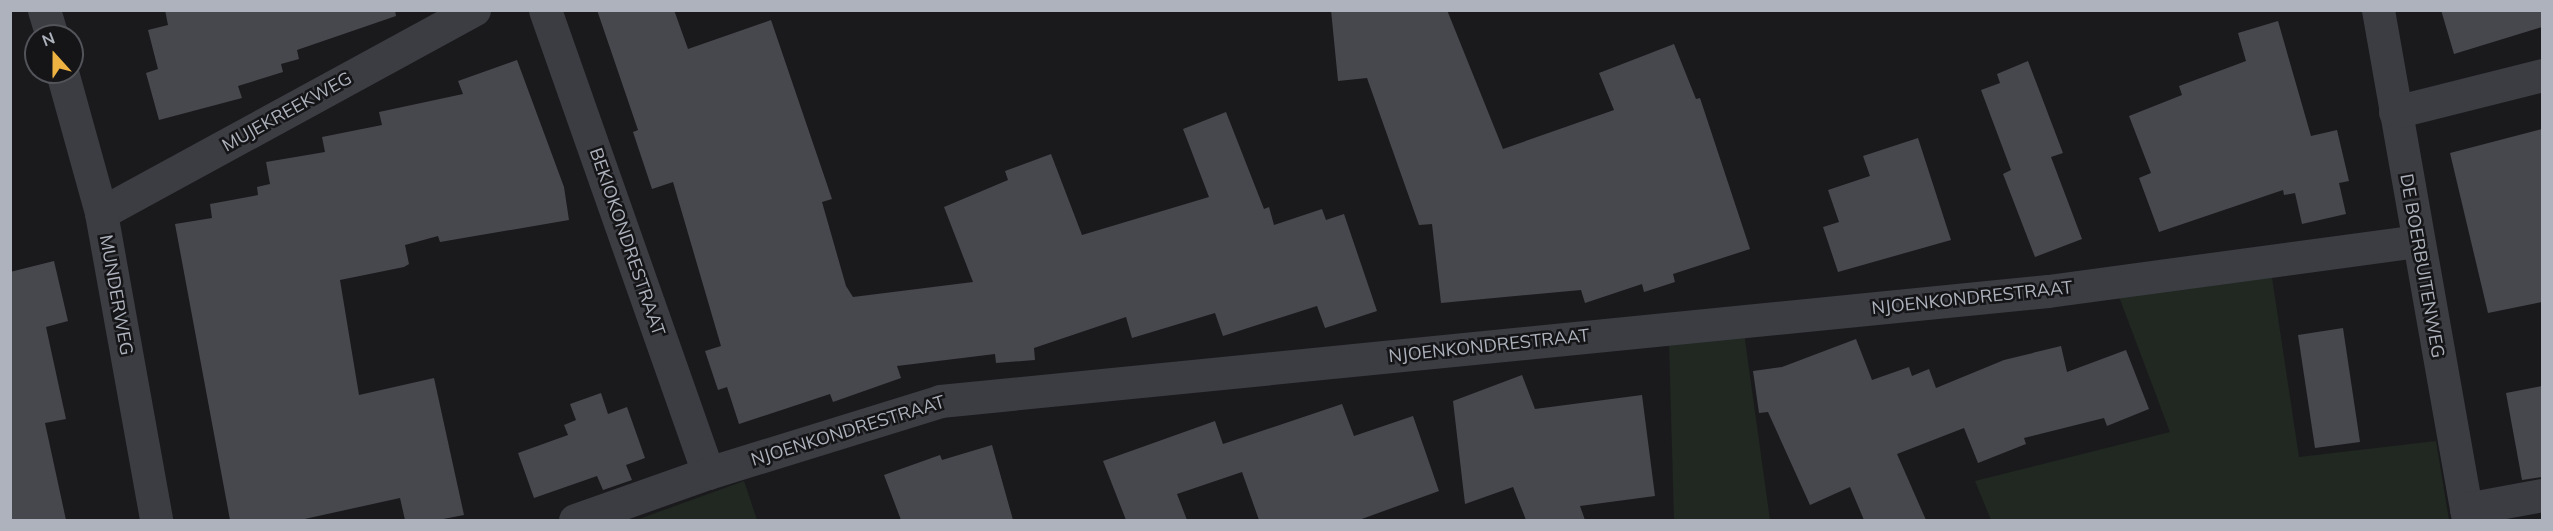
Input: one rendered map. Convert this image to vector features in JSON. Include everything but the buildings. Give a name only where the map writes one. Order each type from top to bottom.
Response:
[{"type":"street","name":"MUJEKREEKWEG","points":[[101,213],[474,10]]},
{"type":"street","name":"BEKIOKONDRESTRAAT","points":[[545,10],[708,473]]},
{"type":"street","name":"DE BOERBUITENWEG","points":[[2378,10],[2467,515]]},
{"type":"street","points":[[2395,112],[2542,75]]},
{"type":"street","name":"MUNDERWEG","points":[[65,84],[101,213],[156,520]]},
{"type":"street","name":"NJOENKONDRESTRAAT","points":[[575,520],[708,473],[940,401],[2048,291],[2418,242]]},
{"type":"street","points":[[2467,515],[2542,495]]},
{"type":"shaded area","points":[[2271,271],[2299,457],[2436,441],[2449,520],[1991,520],[1975,481],[2170,432],[2118,294]]},
{"type":"shaded area","points":[[1744,333],[1770,520],[1674,520],[1669,341]]},
{"type":"shaded area","points":[[744,481],[757,520],[639,520],[639,519]]}]
